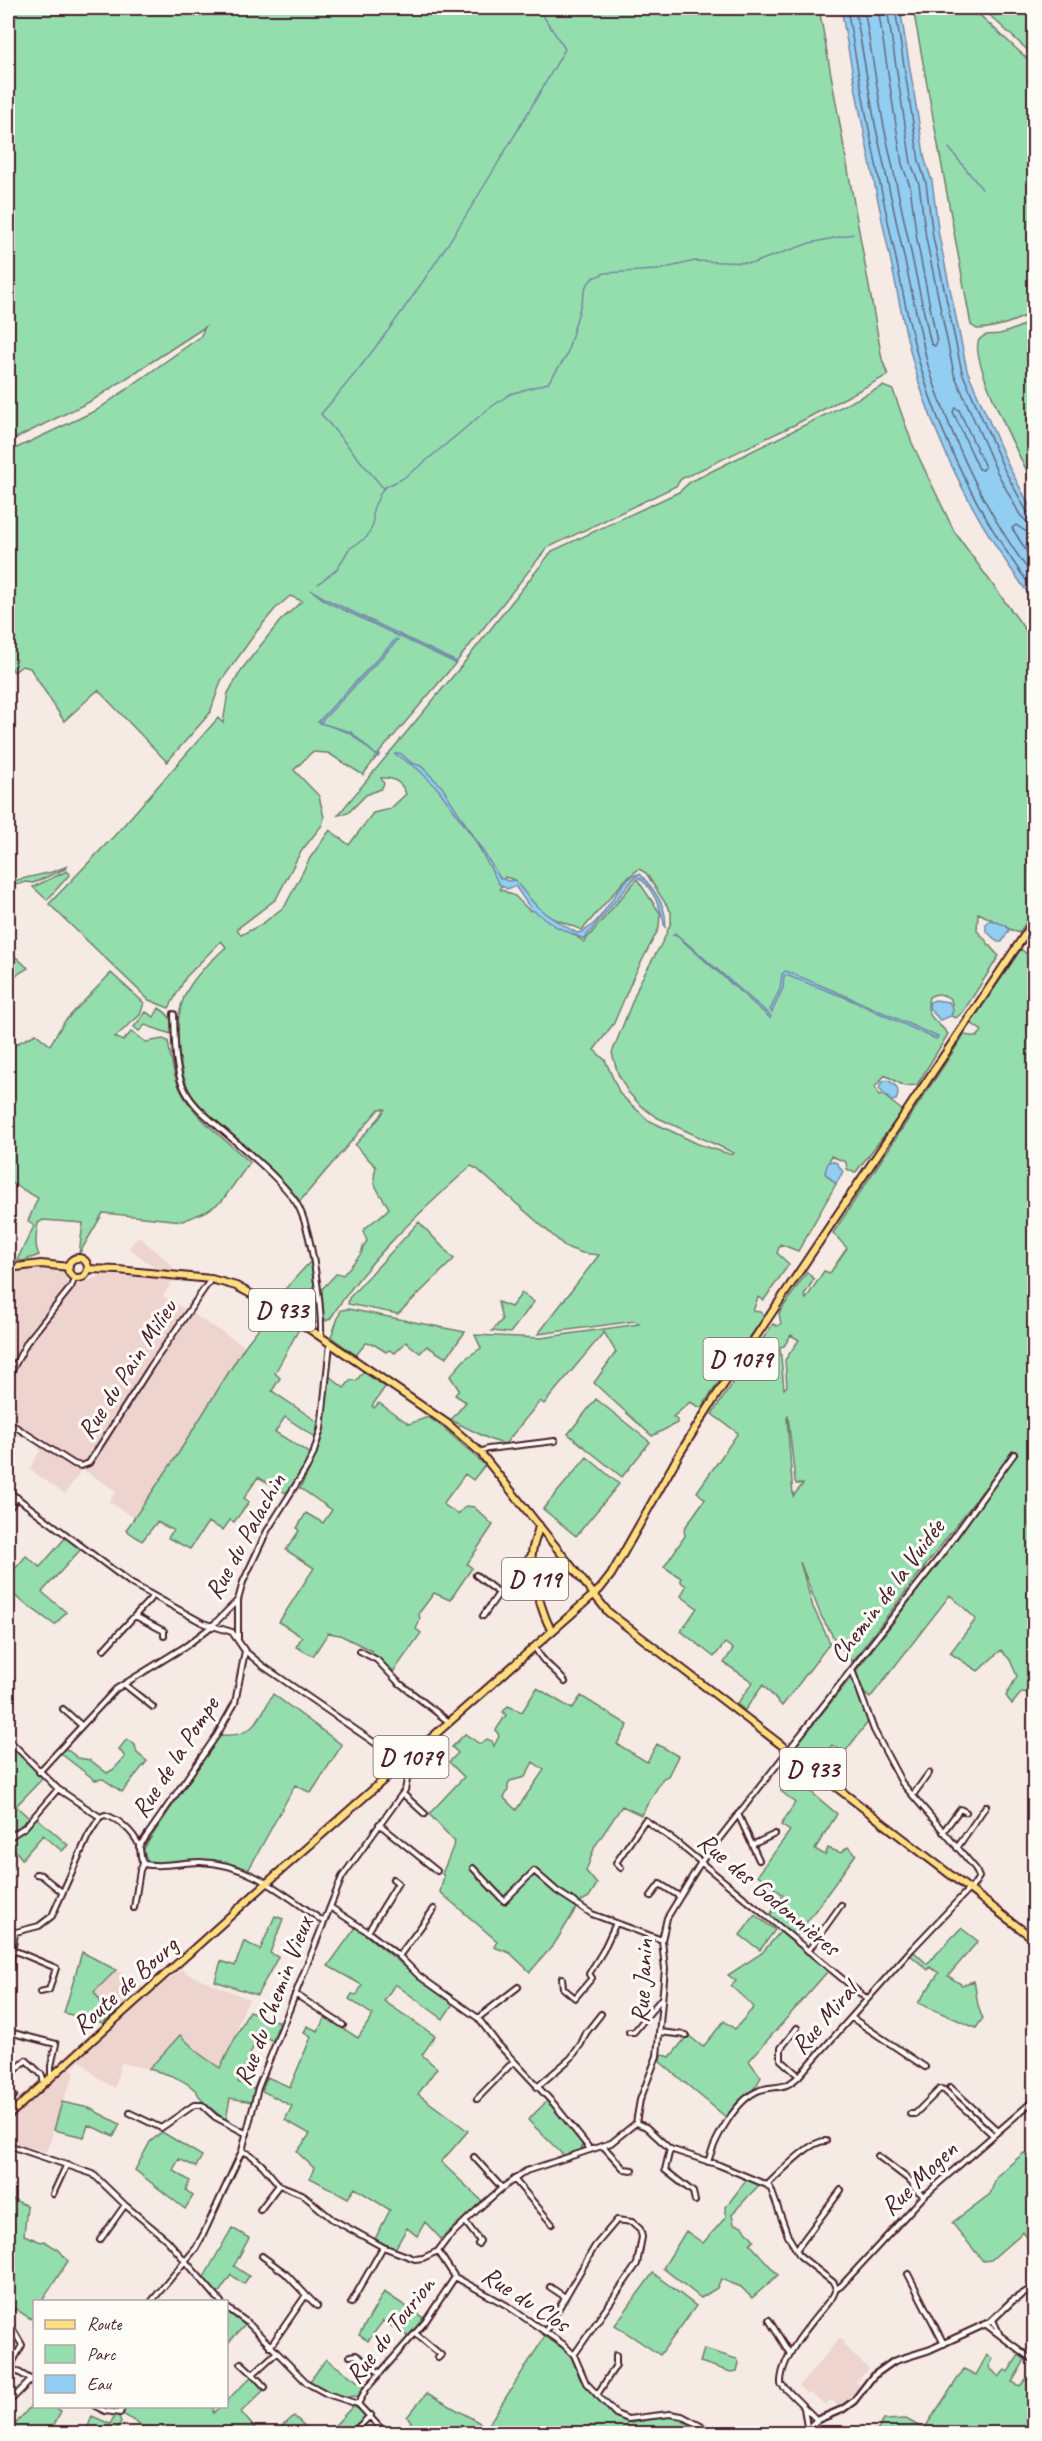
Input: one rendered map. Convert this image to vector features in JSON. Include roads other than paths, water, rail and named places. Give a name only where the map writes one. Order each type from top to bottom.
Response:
[{"type":"main road","name":"D 1079","points":[[268,1882],[605,1584],[674,1462],[706,1412],[1035,921]]},
{"type":"main road","points":[[81,1258],[86,1262],[88,1269],[85,1275],[75,1277],[70,1273],[69,1267],[74,1259],[81,1258]]},
{"type":"main road","points":[[8,1269],[41,1264],[69,1267]]},
{"type":"main road","name":"D 933","points":[[88,1269],[118,1269],[222,1281],[283,1311],[448,1424],[480,1452],[608,1612],[1034,1936]]},
{"type":"main road","name":"D 119","points":[[539,1525],[531,1555],[536,1582],[552,1631]]},
{"type":"main road","points":[[586,1582],[596,1586],[605,1584]]},
{"type":"main road","name":"Route de Bourg","points":[[8,2116],[268,1882]]},
{"type":"street","points":[[174,1014],[177,1057],[182,1085],[188,1095],[199,1110],[237,1143],[298,1205],[312,1250],[321,1338]]},
{"type":"street","points":[[8,1378],[27,1342],[70,1287],[75,1277]]},
{"type":"street","name":"Rue du Pain Milieu","points":[[8,1422],[74,1464],[81,1466],[89,1463],[151,1366],[211,1279]]},
{"type":"street","name":"Rue du Palachin","points":[[39,1772],[116,1689],[186,1647],[212,1626],[238,1600],[243,1582],[267,1531],[313,1455],[321,1429],[330,1344]]},
{"type":"street","points":[[480,1452],[488,1449],[555,1442]]},
{"type":"street","name":"Chemin de la Vuidée","points":[[789,1750],[938,1559],[1014,1454]]},
{"type":"street","points":[[8,1491],[132,1584],[203,1623],[232,1632],[245,1651],[297,1691],[404,1763],[407,1784],[403,1794],[425,1814]]},
{"type":"street","points":[[8,1510],[17,1497]]},
{"type":"street","points":[[483,1616],[531,1555]]},
{"type":"street","points":[[476,1575],[499,1593]]},
{"type":"street","points":[[104,1649],[153,1596]]},
{"type":"street","points":[[238,1600],[240,1634],[238,1639]]},
{"type":"street","points":[[135,1616],[164,1631],[164,1636]]},
{"type":"street","points":[[535,1646],[541,1658],[555,1669],[565,1682]]},
{"type":"street","name":"Rue de la Pompe","points":[[140,1847],[226,1719],[238,1694],[245,1651]]},
{"type":"street","points":[[360,1651],[377,1660],[398,1682],[449,1723]]},
{"type":"street","points":[[852,1670],[882,1748],[902,1783],[972,1864],[978,1874],[977,1881],[971,1889]]},
{"type":"street","points":[[124,1685],[153,1707]]},
{"type":"street","points":[[63,1709],[81,1725]]},
{"type":"street","points":[[8,1739],[58,1789],[100,1818]]},
{"type":"street","name":"Rue Janin","points":[[636,2123],[640,2100],[654,2066],[665,1969],[662,1940],[667,1918],[701,1862],[789,1750]]},
{"type":"street","points":[[913,1795],[929,1773]]},
{"type":"street","points":[[8,1838],[25,1827],[58,1789]]},
{"type":"street","name":"Rue du Chemin Vieux","points":[[152,2300],[186,2261],[203,2235],[242,2151],[258,2088],[348,1864],[403,1794]]},
{"type":"street","points":[[957,1848],[986,1806]]},
{"type":"street","points":[[943,1832],[960,1809],[966,1812]]},
{"type":"street","points":[[8,1934],[47,1922],[52,1916],[88,1836],[100,1818],[105,1815],[120,1822],[140,1847],[140,1860],[143,1864],[159,1867],[199,1862],[238,1869],[268,1882],[324,1922]]},
{"type":"street","points":[[738,1815],[759,1860]]},
{"type":"street","name":"Rue des Godonnières","points":[[621,1868],[616,1863],[645,1820],[667,1834],[867,1999]]},
{"type":"street","points":[[379,1824],[437,1871]]},
{"type":"street","points":[[752,1845],[775,1834]]},
{"type":"street","points":[[134,1908],[143,1864]]},
{"type":"street","points":[[472,1868],[504,1901],[534,1871],[583,1909],[662,1940]]},
{"type":"street","points":[[36,1874],[41,1875],[62,1892]]},
{"type":"street","points":[[368,1932],[398,1883],[393,1879]]},
{"type":"street","points":[[651,1896],[660,1884],[679,1896]]},
{"type":"street","name":"Rue Miral","points":[[708,2162],[724,2125],[753,2093],[763,2089],[780,2088],[799,2076],[867,1999],[971,1889]]},
{"type":"street","points":[[808,1951],[841,1905]]},
{"type":"street","points":[[330,1907],[368,1932],[399,1956],[419,1976],[478,2018],[513,2062],[590,2149]]},
{"type":"street","points":[[399,1956],[434,1910]]},
{"type":"street","points":[[562,1978],[563,1988],[575,1998],[592,1978],[589,1974],[616,1923]]},
{"type":"street","points":[[8,1978],[15,1933]]},
{"type":"street","points":[[13,1950],[56,1968],[49,1990],[40,1992]]},
{"type":"street","points":[[478,2018],[518,1987]]},
{"type":"street","points":[[295,1994],[343,2025]]},
{"type":"street","points":[[629,2032],[634,2032],[662,1998]]},
{"type":"street","points":[[537,2087],[571,2058],[586,2033],[602,2014]]},
{"type":"street","points":[[852,2018],[925,2067]]},
{"type":"street","points":[[797,2028],[781,2048],[781,2060],[799,2076]]},
{"type":"street","points":[[9,2032],[56,2044],[51,2077]]},
{"type":"street","points":[[659,2032],[686,2035]]},
{"type":"street","points":[[8,2078],[26,2060],[35,2066],[44,2084]]},
{"type":"street","points":[[477,2099],[513,2062]]},
{"type":"street","points":[[950,2087],[998,2131]]},
{"type":"street","points":[[910,2114],[915,2114],[940,2089],[945,2090],[993,2135]]},
{"type":"street","points":[[8,2102],[14,2096]]},
{"type":"street","name":"Rue Mogen","points":[[804,2407],[781,2384],[781,2376],[790,2354],[836,2289],[924,2196],[1035,2100]]},
{"type":"street","points":[[130,2113],[161,2128],[194,2105],[202,2105],[215,2117],[247,2134]]},
{"type":"street","points":[[242,2151],[263,2166],[279,2185],[302,2194],[325,2214],[383,2247],[406,2258],[415,2259],[438,2251],[447,2238],[502,2188],[526,2171],[603,2146],[620,2138],[636,2123],[646,2127],[670,2149],[767,2185],[771,2189],[784,2228],[796,2250],[800,2256],[826,2275],[834,2283],[836,2289]]},
{"type":"street","points":[[767,2185],[805,2151],[821,2141],[826,2141]]},
{"type":"street","points":[[8,2145],[93,2174],[125,2205],[151,2225],[220,2300]]},
{"type":"street","points":[[603,2146],[624,2169],[633,2170]]},
{"type":"street","points":[[670,2149],[665,2170],[693,2192],[695,2200]]},
{"type":"street","points":[[878,2156],[912,2182],[914,2188],[924,2196]]},
{"type":"street","points":[[474,2157],[502,2188]]},
{"type":"street","points":[[53,2194],[66,2166]]},
{"type":"street","points":[[514,2179],[552,2224]]},
{"type":"street","points":[[260,2210],[279,2185]]},
{"type":"street","points":[[796,2250],[841,2190]]},
{"type":"street","points":[[100,2240],[125,2205]]},
{"type":"street","points":[[545,2332],[602,2236],[617,2220],[632,2222],[640,2229],[642,2237],[637,2264],[574,2355]]},
{"type":"street","points":[[466,2223],[480,2241],[478,2244]]},
{"type":"street","points":[[351,2304],[383,2247]]},
{"type":"street","name":"Rue du Tourion","points":[[358,2404],[366,2389],[416,2334],[455,2277],[438,2251]]},
{"type":"street","points":[[262,2256],[285,2273],[317,2306]]},
{"type":"street","points":[[908,2274],[944,2344]]},
{"type":"street","name":"Rue du Clos","points":[[455,2277],[506,2306],[563,2344],[574,2355],[581,2375],[616,2414],[628,2420],[670,2414],[682,2416],[716,2433]]},
{"type":"street","points":[[550,2286],[565,2297]]},
{"type":"street","points":[[802,2433],[818,2420],[843,2409],[854,2401],[873,2376],[894,2361],[944,2344],[993,2320],[1012,2301],[1035,2287]]},
{"type":"street","points":[[270,2347],[306,2295]]},
{"type":"street","points":[[228,2309],[248,2324],[297,2375],[316,2390],[358,2404],[386,2433]]},
{"type":"street","points":[[8,2403],[32,2378],[9,2367],[22,2345],[8,2320],[11,2310]]},
{"type":"street","points":[[769,2320],[790,2354]]},
{"type":"street","points":[[993,2320],[999,2333]]},
{"type":"street","points":[[985,2324],[1025,2356],[1035,2361]]},
{"type":"street","points":[[416,2334],[441,2355],[438,2358]]},
{"type":"street","points":[[253,2374],[276,2353]]},
{"type":"street","points":[[350,2356],[356,2355],[380,2373]]},
{"type":"street","points":[[597,2395],[616,2365],[616,2355]]},
{"type":"street","points":[[241,2363],[265,2387]]},
{"type":"street","points":[[804,2407],[818,2420]]},
{"type":"street","points":[[804,2407],[807,2427]]},
{"type":"street","points":[[99,2408],[120,2413],[122,2408]]},
{"type":"street","points":[[351,2433],[371,2415]]},
{"type":"water","points":[[841,8],[900,8],[925,160],[932,181],[939,236],[967,370],[1009,467],[1034,514],[1034,601],[1001,554],[971,504],[945,452],[918,381],[877,195]]},
{"type":"water","points":[[311,590],[328,600],[457,662],[327,602]]},
{"type":"water","points":[[396,639],[398,640],[320,723],[318,722]]},
{"type":"water","points":[[326,725],[351,732],[376,755],[380,755],[378,757],[350,733]]},
{"type":"water","points":[[400,753],[412,763],[421,766],[442,787],[500,878],[508,881],[515,880],[529,898],[549,916],[577,933],[586,930],[603,913],[625,882],[632,876],[640,874],[655,892],[662,906],[665,913],[665,928],[659,906],[651,891],[636,876],[584,939],[557,927],[531,909],[515,886],[507,889],[499,884],[473,837],[439,790],[418,769],[395,754]]},
{"type":"water","points":[[990,920],[1005,925],[1009,930],[1002,942],[998,942],[986,931],[986,923]]},
{"type":"water","points":[[675,933],[771,1016],[770,1018],[677,936],[673,935]]},
{"type":"water","points":[[786,971],[938,1037],[936,1039],[844,997],[786,975],[772,1012],[770,1010],[780,989],[782,974]]},
{"type":"water","points":[[935,1000],[949,1002],[953,1010],[951,1016],[940,1020],[929,1008],[930,1002]]},
{"type":"water","points":[[887,1080],[897,1088],[896,1100],[891,1101],[879,1089],[881,1083]]},
{"type":"water","points":[[828,1162],[837,1163],[843,1172],[836,1184],[825,1173]]},
{"type":"waterway","points":[[384,489],[321,414],[390,328],[422,283],[510,144],[565,49],[538,8]]},
{"type":"waterway","points":[[816,8],[822,14]]},
{"type":"waterway","points":[[949,148],[982,189]]},
{"type":"waterway","points":[[318,584],[337,569],[349,549],[367,537],[373,525],[373,509],[383,488],[402,479],[421,465],[487,410],[510,394],[548,383],[566,357],[586,286],[593,278],[605,273],[657,270],[695,261],[753,263],[810,243],[853,234]]}]
